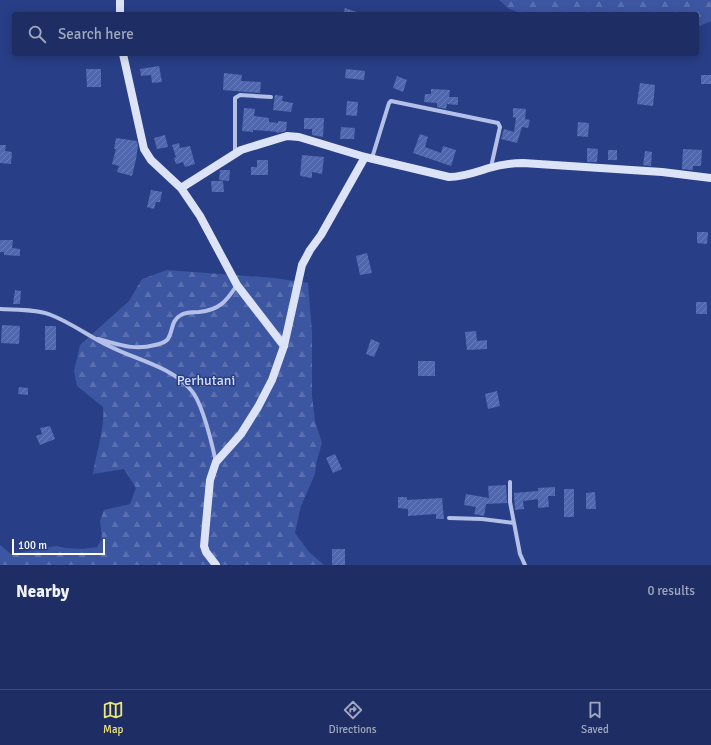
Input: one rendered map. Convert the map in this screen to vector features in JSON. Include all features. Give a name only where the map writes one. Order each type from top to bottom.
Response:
[{"type":"street","points":[[120,0],[120,12]]},
{"type":"street","points":[[123,56],[144,149],[151,160],[181,188],[200,216],[237,285],[284,346]]},
{"type":"street","points":[[235,153],[235,98],[240,95],[271,97]]},
{"type":"street","points":[[216,565],[206,552],[204,546],[210,480],[216,462],[241,434],[258,407],[272,380],[284,346],[304,262],[368,158],[389,102],[391,101],[498,123],[500,127],[491,168]]},
{"type":"street","points":[[181,188],[241,150],[281,137],[293,136],[368,158],[450,177],[512,163],[535,163],[662,172],[711,178]]},
{"type":"street","points":[[93,338],[121,346],[143,348],[165,342],[169,337],[177,317],[181,314],[211,310],[218,307],[231,295],[237,285]]},
{"type":"street","points":[[0,309],[51,315],[111,348],[170,374],[180,380],[191,390],[201,410],[211,438],[216,462]]},
{"type":"street","points":[[510,482],[510,502],[520,554],[525,565]]},
{"type":"street","points":[[449,518],[482,519],[514,523]]},
{"type":"green space","points":[[499,0],[711,0],[711,21],[699,26],[699,12],[518,12],[509,9]]},
{"type":"green space","name":"Perhutani","points":[[167,270],[274,278],[308,283],[312,332],[312,396],[315,421],[322,443],[316,464],[315,474],[301,506],[295,533],[309,552],[324,565],[0,565],[0,545],[11,554],[56,546],[82,549],[97,547],[102,539],[100,521],[104,510],[130,504],[136,488],[124,469],[93,474],[102,432],[103,407],[77,386],[74,371],[80,345],[129,301],[142,279]]},
{"type":"building","points":[[345,8],[356,12],[344,12]]},
{"type":"building","points":[[159,66],[162,82],[152,83],[151,75],[141,76],[140,69]]},
{"type":"building","points":[[86,69],[101,69],[101,87],[87,87]]},
{"type":"building","points":[[346,69],[365,71],[364,80],[345,78]]},
{"type":"building","points":[[224,73],[242,75],[241,81],[261,82],[260,93],[223,90]]},
{"type":"building","points":[[701,75],[711,75],[711,84],[701,84]]},
{"type":"building","points":[[397,76],[407,80],[403,92],[393,88]]},
{"type":"building","points":[[640,83],[655,85],[653,106],[637,104]]},
{"type":"building","points":[[431,89],[450,90],[449,97],[458,97],[458,105],[447,104],[446,109],[437,107],[437,103],[424,102],[425,94],[431,94]]},
{"type":"building","points":[[275,95],[283,96],[282,101],[293,103],[291,112],[273,110]]},
{"type":"building","points":[[347,101],[358,102],[357,116],[346,115]]},
{"type":"building","points":[[244,108],[255,109],[254,116],[269,118],[269,122],[287,122],[286,131],[277,133],[253,130],[253,132],[242,131]]},
{"type":"building","points":[[513,108],[526,109],[525,119],[530,120],[528,128],[522,127],[517,143],[501,139],[504,129],[514,132],[516,118],[513,117]]},
{"type":"building","points":[[304,118],[324,118],[323,137],[312,135],[312,129],[304,129]]},
{"type":"building","points":[[578,122],[589,123],[588,137],[577,136]]},
{"type":"building","points":[[341,127],[355,128],[354,139],[340,139]]},
{"type":"building","points":[[420,134],[428,137],[425,147],[441,153],[443,146],[456,150],[451,166],[413,153]]},
{"type":"building","points":[[165,135],[168,147],[157,149],[154,138]]},
{"type":"building","points":[[116,138],[137,141],[138,146],[132,176],[117,172],[119,166],[112,164],[116,149],[114,149]]},
{"type":"building","points":[[179,143],[180,148],[190,146],[195,164],[185,167],[183,162],[176,164],[174,158],[176,157],[172,145]]},
{"type":"building","points":[[0,145],[6,145],[5,151],[12,152],[11,164],[0,163]]},
{"type":"building","points":[[587,148],[598,149],[597,162],[587,162]]},
{"type":"building","points":[[683,149],[702,150],[701,166],[693,166],[693,170],[682,169]]},
{"type":"building","points":[[608,150],[617,150],[617,160],[608,160]]},
{"type":"building","points":[[645,151],[652,152],[651,166],[643,165]]},
{"type":"building","points":[[302,155],[324,157],[322,174],[312,172],[312,178],[300,176]]},
{"type":"building","points":[[257,160],[268,160],[268,175],[251,175],[251,167],[257,167]]},
{"type":"building","points":[[220,170],[230,170],[229,181],[219,180]]},
{"type":"building","points":[[211,181],[223,181],[224,192],[212,192]]},
{"type":"building","points":[[151,190],[162,192],[160,202],[156,202],[154,209],[147,207]]},
{"type":"building","points":[[697,232],[708,232],[707,244],[697,243]]},
{"type":"building","points":[[0,240],[13,240],[12,248],[20,249],[20,256],[4,255],[4,252],[0,252]]},
{"type":"building","points":[[367,253],[372,273],[360,275],[356,256]]},
{"type":"building","points":[[15,290],[21,291],[20,304],[13,304]]},
{"type":"building","points":[[696,302],[707,302],[707,314],[696,314]]},
{"type":"building","points":[[2,325],[20,326],[19,344],[1,343]]},
{"type":"building","points":[[45,326],[56,326],[56,350],[45,350]]},
{"type":"building","points":[[476,331],[477,341],[487,340],[487,349],[467,350],[465,332]]},
{"type":"building","points":[[371,339],[380,343],[374,357],[366,354]]},
{"type":"building","points":[[418,361],[435,361],[435,376],[418,376]]},
{"type":"building","points":[[19,387],[28,388],[28,395],[18,394]]},
{"type":"building","points":[[497,391],[500,406],[488,409],[485,394]]},
{"type":"building","points":[[50,426],[55,439],[40,445],[36,436],[42,434],[40,428]]},
{"type":"building","points":[[335,454],[342,469],[333,473],[326,458]]},
{"type":"building","points":[[506,485],[507,503],[486,504],[484,516],[474,514],[476,507],[464,505],[466,494],[489,498],[488,486]]},
{"type":"building","points":[[555,487],[555,496],[548,496],[549,507],[538,508],[538,499],[523,501],[524,509],[515,510],[514,493],[538,491],[538,488]]},
{"type":"building","points":[[564,489],[574,489],[574,517],[564,517]]},
{"type":"building","points":[[595,492],[596,509],[586,509],[586,493]]},
{"type":"building","points":[[398,497],[407,497],[407,500],[442,498],[444,519],[436,519],[436,514],[408,516],[408,509],[398,508]]},
{"type":"building","points":[[332,549],[345,549],[345,565],[332,565]]}]
